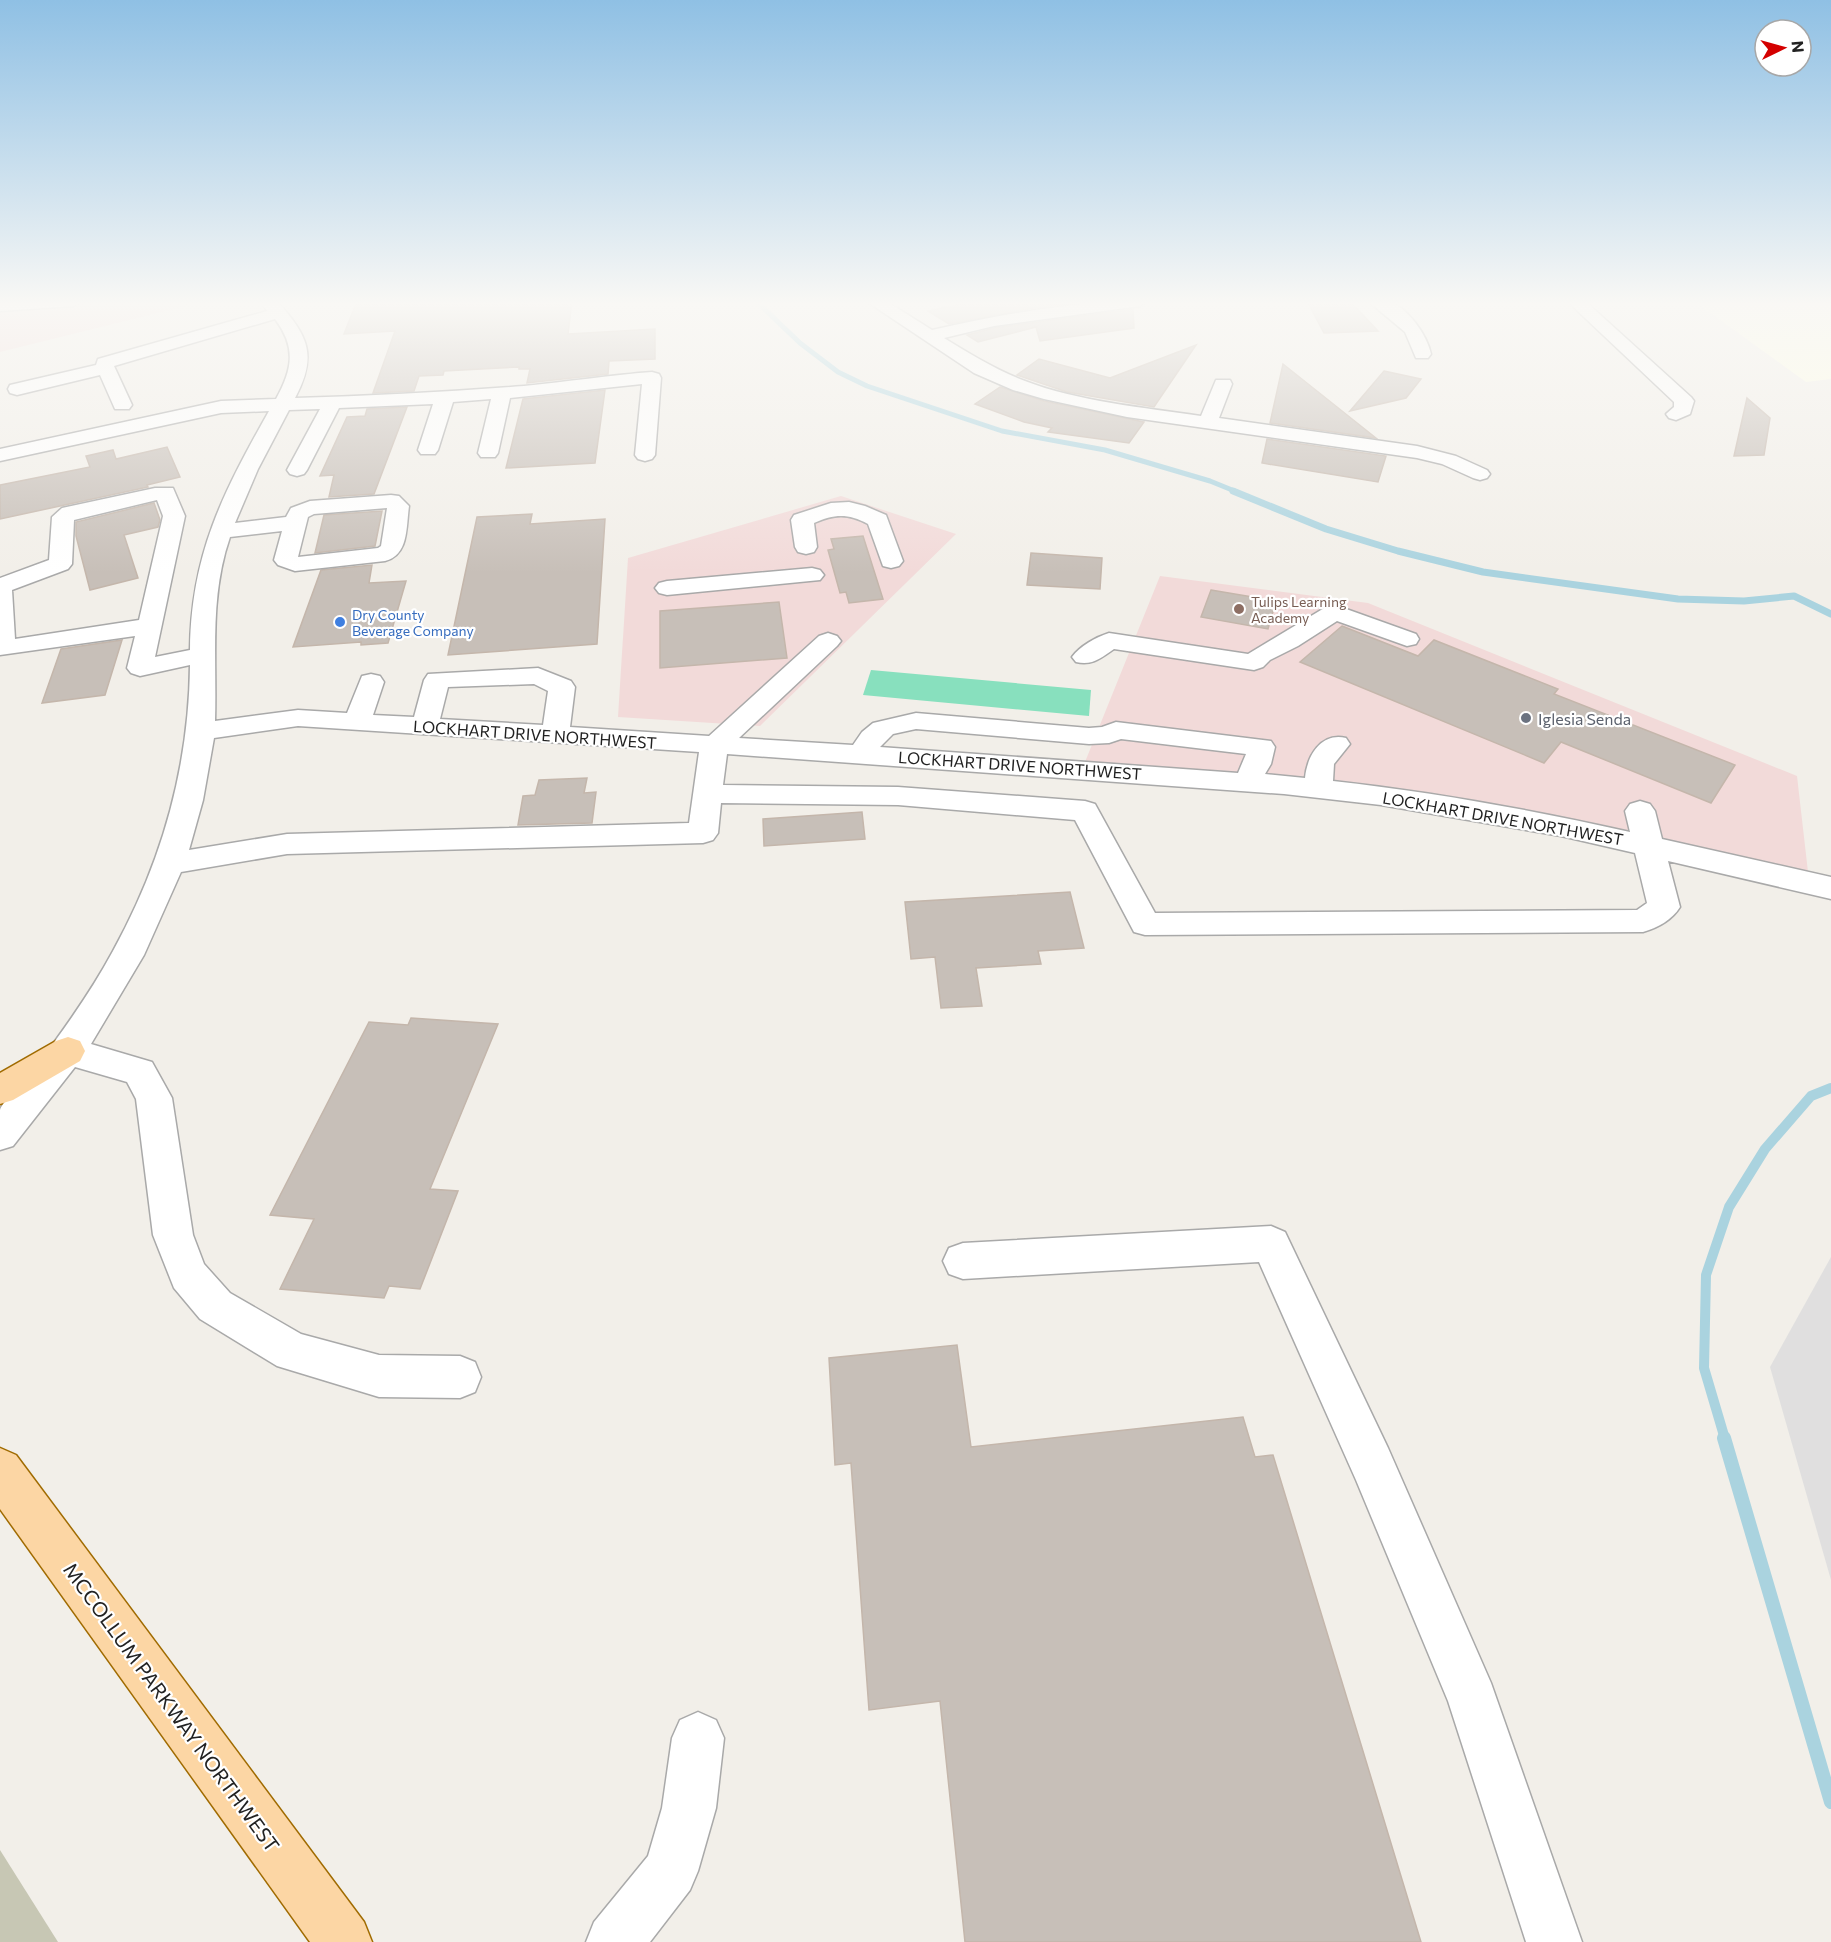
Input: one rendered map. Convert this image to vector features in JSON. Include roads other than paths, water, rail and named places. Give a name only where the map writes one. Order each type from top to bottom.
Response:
[{"type":"main road","points":[[0,1090],[68,1052]]},
{"type":"main road","name":"MCCOLLUM PARKWAY NORTHWEST","points":[[0,1472],[344,1942]]},
{"type":"street","points":[[116,392],[122,405]]},
{"type":"street","points":[[0,1135],[68,1052],[110,988],[128,954],[168,864],[192,783],[201,731],[204,594],[221,531],[238,489],[289,392]]},
{"type":"street","points":[[297,470],[347,392]]},
{"type":"street","points":[[0,455],[200,410],[514,392]]},
{"type":"street","points":[[645,454],[651,392]]},
{"type":"street","points":[[1038,392],[1111,408],[1417,452],[1449,460],[1480,474]]},
{"type":"street","points":[[1208,422],[1220,392]]},
{"type":"street","points":[[1674,392],[1684,401],[1683,410],[1676,414]]},
{"type":"street","points":[[488,453],[502,393]]},
{"type":"street","points":[[429,450],[445,397]]},
{"type":"street","points":[[150,626],[2,654],[1,587],[60,564],[63,518],[81,511],[155,494],[165,494],[174,516],[150,626],[140,668],[202,655]]},
{"type":"street","points":[[391,501],[398,506],[392,548],[385,554],[295,564],[286,560],[295,523],[299,513],[310,508],[391,501]]},
{"type":"street","points":[[806,548],[802,520],[826,509],[845,507],[862,510],[878,520],[891,561]]},
{"type":"street","points":[[221,531],[295,523]]},
{"type":"street","points":[[667,588],[812,575]]},
{"type":"street","points":[[1085,657],[1108,641],[1254,662],[1261,655],[1289,641],[1335,612],[1407,639]]},
{"type":"street","points":[[168,864],[287,844],[703,833],[714,746],[828,641]]},
{"type":"street","points":[[424,726],[437,680],[538,676],[562,687],[555,735]]},
{"type":"street","points":[[357,722],[371,682]]},
{"type":"street","name":"LOCKHART DRIVE NORTHWEST","points":[[201,731],[298,718],[1247,781],[1318,788],[1506,816],[1650,844],[1831,888]]},
{"type":"street","points":[[862,754],[871,736],[879,729],[894,724],[916,722],[1089,736],[1109,735],[1116,730],[1261,747],[1257,764],[1247,781]]},
{"type":"street","points":[[1318,788],[1320,762],[1336,744]]},
{"type":"street","points":[[708,794],[898,796],[1085,811],[1145,924],[1643,921],[1664,907],[1640,811]]},
{"type":"street","points":[[68,1052],[138,1072],[154,1098],[173,1235],[188,1275],[215,1306],[291,1352],[379,1376],[460,1377]]},
{"type":"street","points":[[963,1261],[1271,1244],[1372,1464],[1473,1701],[1554,1942]]},
{"type":"street","points":[[614,1942],[671,1872],[689,1808],[698,1738]]},
{"type":"waterway","points":[[884,392],[1002,431],[1105,450],[1210,481],[1237,492]]},
{"type":"waterway","points":[[1233,491],[1326,529],[1398,551],[1483,572],[1678,599],[1744,601],[1794,596],[1831,614]]},
{"type":"waterway","points":[[1725,1439],[1704,1368],[1706,1275],[1729,1207],[1765,1149],[1811,1096],[1831,1088]]},
{"type":"waterway","points":[[1724,1438],[1831,1802]]},
{"type":"place","name":"Tulips Learning Academy","points":[[1239,609]]},
{"type":"place","name":"Dry County Beverage Company","points":[[340,622]]},
{"type":"place","name":"Iglesia Senda","points":[[1526,718]]}]
